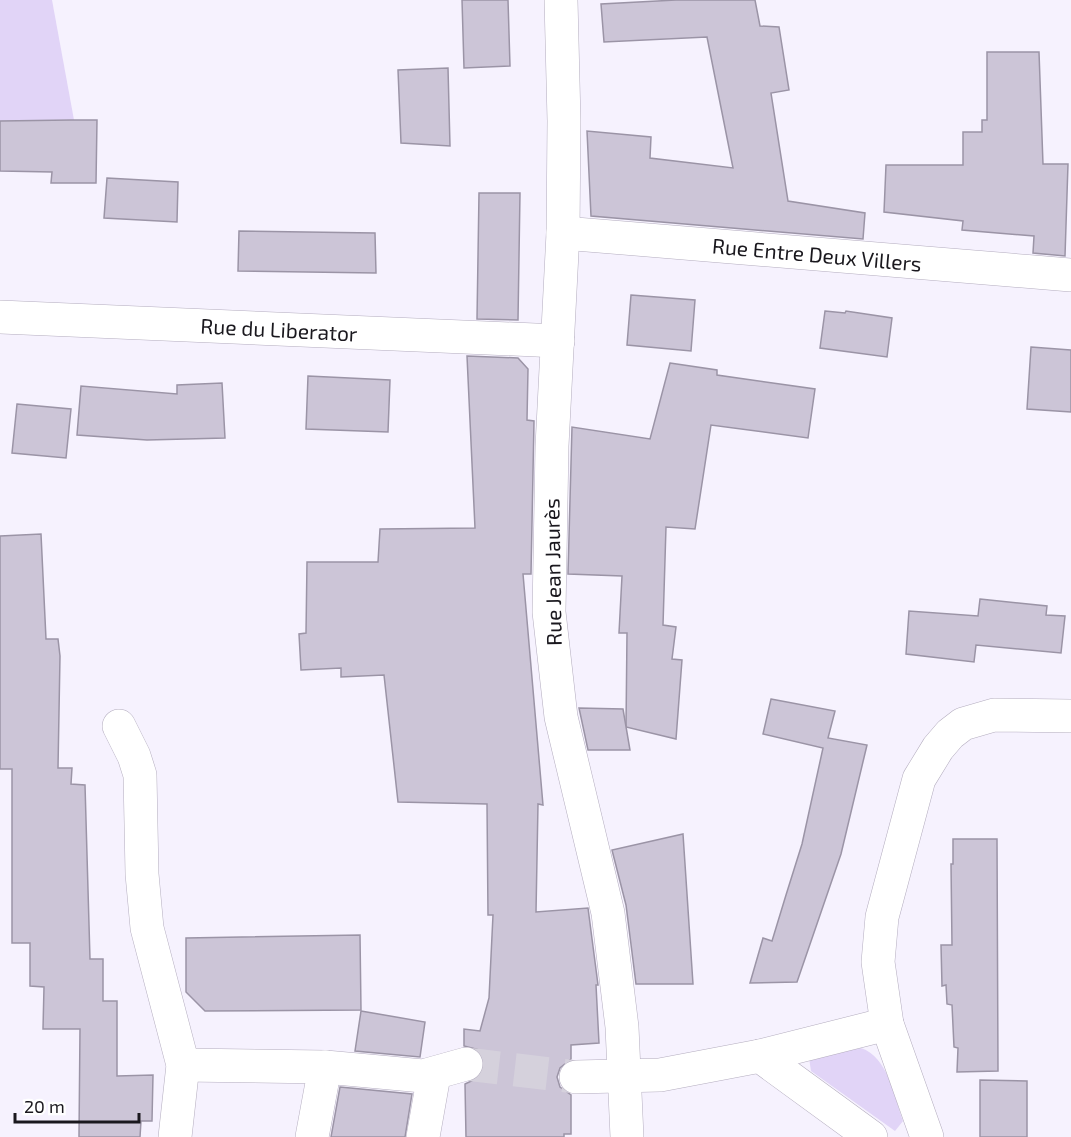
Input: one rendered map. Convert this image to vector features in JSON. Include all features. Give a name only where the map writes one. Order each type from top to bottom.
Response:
[{"type":"street","name":"Rue Jean Jaurès","points":[[561,0],[564,113],[563,233],[552,446],[549,612],[563,725],[606,897],[617,976],[627,1137]]},
{"type":"street","name":"Rue Entre Deux Villers","points":[[563,233],[1071,275]]},
{"type":"street","name":"Rue du Liberator","points":[[0,317],[558,341]]},
{"type":"street","points":[[927,1137],[887,1024],[878,962],[881,927],[919,779],[927,763],[950,734],[977,719],[993,715],[1071,716]]},
{"type":"street","points":[[119,726],[135,756],[140,775],[142,874],[147,928],[183,1065],[176,1137]]},
{"type":"street","points":[[576,1077],[624,1078],[660,1075],[760,1056],[887,1024]]},
{"type":"street","points":[[760,1056],[871,1137]]},
{"type":"street","points":[[183,1065],[325,1067],[434,1075],[456,1065],[466,1064]]},
{"type":"street","points":[[312,1137],[325,1067]]},
{"type":"street","points":[[423,1137],[434,1075]]},
{"type":"shaded area","points":[[0,0],[52,0],[74,120],[0,121]]},
{"type":"shaded area","points":[[861,1048],[878,1060],[889,1078],[903,1121],[895,1131],[811,1071],[809,1058]]},
{"type":"building","points":[[462,0],[508,0],[510,66],[464,68]]},
{"type":"building","points":[[676,0],[755,0],[760,26],[779,27],[789,90],[771,93],[788,201],[865,213],[863,239],[591,216],[587,131],[651,137],[650,158],[733,168],[707,37],[604,42],[601,4]]},
{"type":"building","points":[[987,52],[1039,52],[1043,164],[1068,164],[1065,256],[1033,253],[1034,236],[962,230],[963,221],[884,212],[886,165],[963,165],[963,132],[982,132],[982,120],[987,120]]},
{"type":"building","points":[[448,68],[450,146],[401,143],[398,70]]},
{"type":"building","points":[[97,120],[96,183],[51,183],[52,172],[0,171],[0,121]]},
{"type":"building","points":[[107,178],[178,182],[177,222],[104,218]]},
{"type":"building","points":[[479,193],[520,193],[518,320],[477,319]]},
{"type":"building","points":[[239,231],[375,233],[376,273],[238,271]]},
{"type":"building","points":[[631,295],[695,300],[691,351],[627,345]]},
{"type":"building","points":[[825,311],[845,313],[846,311],[892,318],[887,357],[820,348]]},
{"type":"building","points":[[1031,347],[1071,350],[1071,412],[1027,409]]},
{"type":"building","points":[[467,356],[518,358],[528,369],[527,420],[534,421],[531,574],[523,574],[543,805],[538,804],[536,912],[588,908],[598,985],[596,985],[599,1043],[571,1045],[571,1059],[560,1068],[557,1077],[560,1087],[571,1095],[571,1134],[564,1134],[564,1137],[466,1137],[465,1084],[480,1077],[484,1069],[484,1060],[479,1050],[464,1046],[464,1029],[480,1031],[489,998],[493,915],[488,915],[487,804],[398,802],[384,675],[341,677],[341,668],[301,670],[299,634],[306,633],[307,562],[378,562],[380,529],[475,528]]},
{"type":"building","points":[[670,363],[717,370],[717,375],[815,389],[808,438],[711,425],[695,529],[666,527],[663,625],[676,627],[672,659],[682,660],[676,739],[626,727],[627,633],[619,633],[622,576],[568,574],[572,427],[650,439]]},
{"type":"building","points":[[308,376],[390,380],[388,432],[306,429]]},
{"type":"building","points":[[222,383],[225,438],[147,440],[77,435],[81,386],[177,394],[177,385]]},
{"type":"building","points":[[17,404],[71,409],[66,458],[12,453]]},
{"type":"building","points":[[41,534],[46,639],[58,639],[60,656],[58,768],[72,768],[71,784],[85,785],[90,959],[103,959],[103,1001],[117,1001],[117,1076],[153,1075],[152,1121],[141,1121],[140,1137],[79,1137],[80,1029],[43,1029],[44,987],[30,986],[30,943],[12,943],[12,769],[0,769],[0,536]]},
{"type":"building","points":[[980,599],[1047,606],[1046,615],[1065,616],[1061,653],[976,645],[974,662],[906,654],[909,611],[978,616]]},
{"type":"building","points":[[771,699],[835,711],[828,738],[867,745],[841,854],[797,982],[750,983],[763,938],[772,941],[802,844],[823,748],[763,734]]},
{"type":"building","points":[[579,708],[623,709],[630,750],[588,750]]},
{"type":"building","points":[[683,834],[693,984],[636,984],[626,905],[612,850]]},
{"type":"building","points":[[953,839],[997,839],[998,1071],[957,1072],[958,1048],[954,1047],[952,1005],[947,1004],[946,985],[942,986],[941,945],[952,945]]},
{"type":"building","points":[[360,935],[361,1010],[205,1011],[186,992],[186,938]]},
{"type":"building","points":[[361,1011],[425,1022],[420,1057],[355,1051]]},
{"type":"building","points":[[980,1080],[1027,1081],[1027,1137],[980,1137]]},
{"type":"building","points":[[340,1087],[412,1094],[405,1137],[331,1137]]},
{"type":"tunnel","points":[[466,1064],[576,1077]]}]
